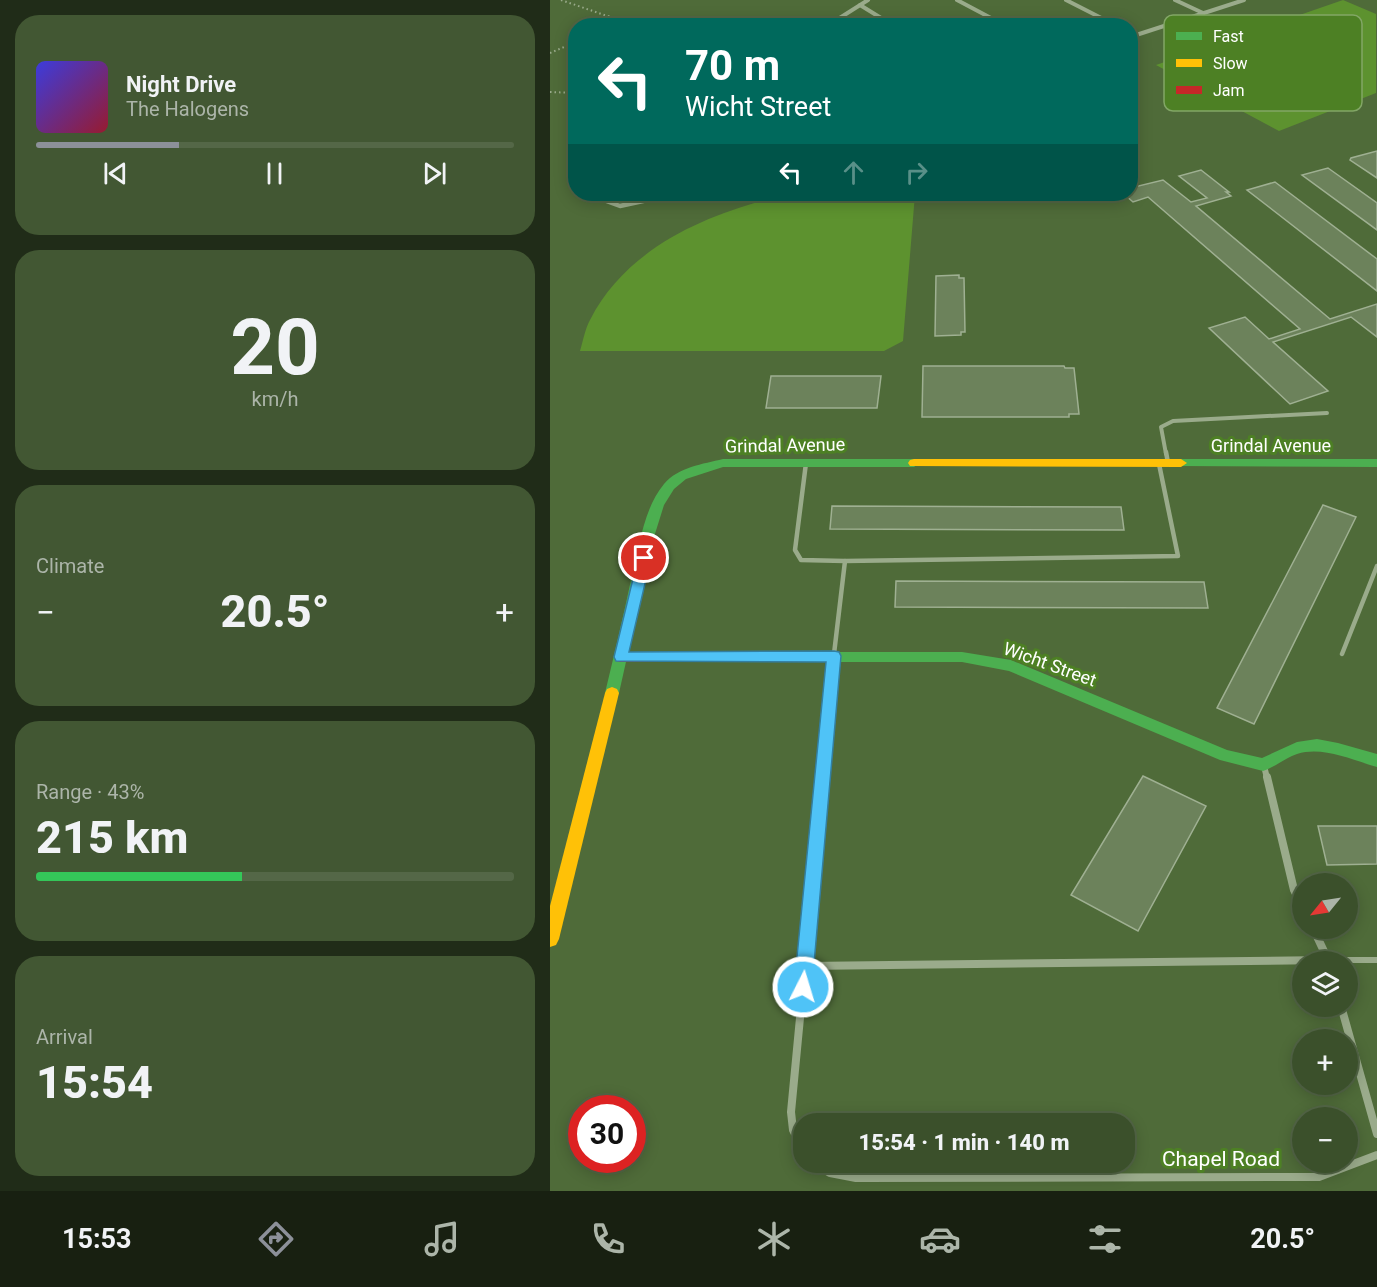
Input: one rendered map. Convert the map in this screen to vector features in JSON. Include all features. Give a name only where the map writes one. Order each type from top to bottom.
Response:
[{"type":"street","points":[[839,18],[868,0]]},
{"type":"street","points":[[957,0],[991,18]]},
{"type":"street","points":[[1066,0],[1101,18]]},
{"type":"street","points":[[1175,0],[1204,13]]},
{"type":"street","points":[[1198,15],[1244,0]]},
{"type":"street","points":[[859,5],[881,18]]},
{"type":"street","points":[[1138,34],[1164,26]]},
{"type":"street","points":[[599,201],[616,206],[646,201]]},
{"type":"street","name":"Grindal Avenue","points":[[550,939],[654,518],[665,491],[675,481],[706,466],[723,463],[1376,463]]},
{"type":"street","points":[[793,1130],[791,1112],[834,656]]},
{"type":"street","name":"Wicht Street","points":[[621,657],[962,657],[1012,666],[1225,756],[1264,765]]},
{"type":"street","points":[[1292,882],[1264,765],[1307,746],[1320,746],[1376,761]]},
{"type":"street","points":[[805,966],[1292,961]]},
{"type":"street","points":[[1344,1017],[1376,1134]]},
{"type":"street","name":"Chapel Road","points":[[830,1173],[856,1178],[1319,1177],[1376,1155]]},
{"type":"lane","points":[[806,463],[795,550],[801,560],[1178,556],[1161,427],[1173,421],[1327,413]]},
{"type":"lane","points":[[834,656],[845,561]]},
{"type":"lane","points":[[1342,654],[1376,566]]},
{"type":"lane","points":[[1358,960],[1376,960]]},
{"type":"path","points":[[561,0],[617,18]]},
{"type":"path","points":[[550,53],[568,45]]},
{"type":"path","points":[[550,92],[568,94]]},
{"type":"green space","points":[[1343,0],[1376,14],[1376,93],[1362,98],[1362,15],[1300,15]]},
{"type":"green space","points":[[1164,62],[1164,69],[1156,65]]},
{"type":"green space","points":[[1242,111],[1330,111],[1279,131]]},
{"type":"green space","points":[[914,201],[903,341],[884,351],[580,351],[588,324],[606,294],[626,271],[649,252],[702,222],[760,202]]},
{"type":"building","points":[[1377,151],[1377,178],[1350,160],[1351,158]]},
{"type":"building","points":[[1328,168],[1377,203],[1377,230],[1302,175]]},
{"type":"building","points":[[1201,170],[1229,192],[1226,192],[1231,196],[1196,206],[1330,319],[1377,304],[1377,337],[1351,317],[1273,342],[1328,391],[1290,404],[1209,328],[1245,317],[1269,339],[1300,329],[1148,197],[1138,200],[1138,186],[1163,180],[1191,202],[1207,198],[1179,176]]},
{"type":"building","points":[[1275,182],[1377,259],[1377,291],[1247,190]]},
{"type":"building","points":[[959,275],[959,278],[964,278],[965,332],[961,332],[961,335],[935,336],[936,276]]},
{"type":"building","points":[[923,366],[1064,366],[1074,368],[1079,414],[1069,414],[1069,417],[922,417]]},
{"type":"building","points":[[771,376],[881,376],[877,408],[766,408]]},
{"type":"building","points":[[1323,505],[1356,517],[1254,724],[1217,708]]},
{"type":"building","points":[[832,506],[1121,507],[1124,530],[830,529]]},
{"type":"building","points":[[896,581],[1204,582],[1208,608],[895,607]]},
{"type":"building","points":[[1143,776],[1206,806],[1138,931],[1071,895]]},
{"type":"building","points":[[1318,826],[1377,826],[1377,864],[1327,865]]},
{"type":"traffic: fast","points":[[612,693],[648,537],[658,505],[669,486],[682,476],[698,469],[723,463],[914,463]]},
{"type":"traffic: fast","points":[[1181,463],[1377,463]]},
{"type":"traffic: fast","points":[[803,657],[962,657],[1011,666],[1225,756],[1263,765],[1297,748],[1317,746],[1338,749],[1377,761]]},
{"type":"traffic: slow","points":[[914,463],[1181,463]]},
{"type":"traffic: slow","points":[[550,939],[612,693]]},
{"type":"traffic: jam","points":[[621,657],[803,657]]},
{"type":"route","points":[[644,558],[621,657],[834,656],[803,987]]}]
